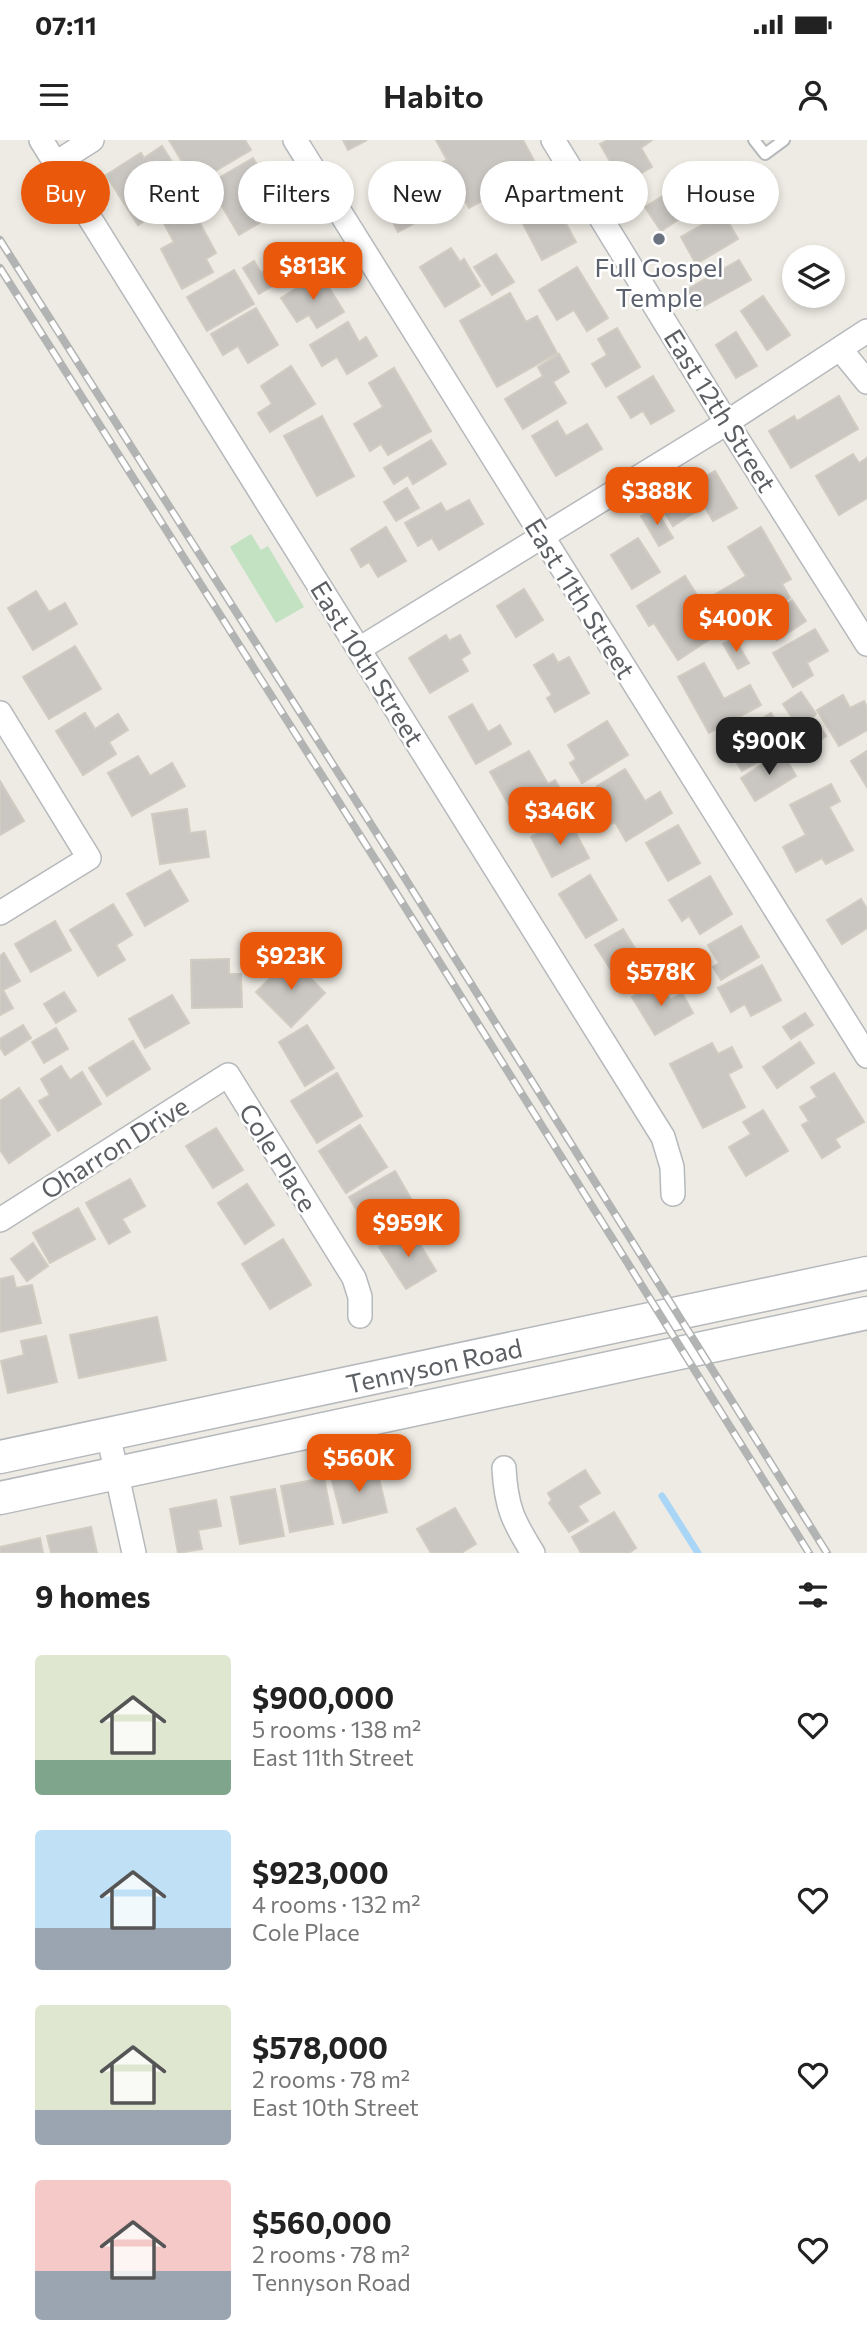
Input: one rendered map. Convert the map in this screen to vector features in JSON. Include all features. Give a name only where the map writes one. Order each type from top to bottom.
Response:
[{"type":"main road","name":"Tennyson Road","points":[[0,1457],[867,1272]]},
{"type":"main road","name":"Tennyson Road","points":[[0,1498],[867,1313]]},
{"type":"street","name":"East 10th Street","points":[[41,140],[55,161]]},
{"type":"street","points":[[59,161],[92,140]]},
{"type":"street","name":"East 11th Street","points":[[295,140],[867,1056]]},
{"type":"street","name":"East 12th Street","points":[[553,140],[867,644]]},
{"type":"street","name":"East 10th Street","points":[[94,224],[663,1137],[672,1167],[673,1194]]},
{"type":"street","points":[[359,649],[841,350],[867,331]]},
{"type":"street","points":[[841,350],[867,382]]},
{"type":"street","points":[[0,713],[89,858],[0,914]]},
{"type":"street","name":"Oharron Drive","points":[[0,1220],[228,1075]]},
{"type":"street","name":"Cole Place","points":[[228,1075],[354,1278],[360,1297],[359,1316]]},
{"type":"street","points":[[108,1434],[134,1553]]},
{"type":"street","points":[[504,1468],[506,1496],[514,1523],[533,1553]]},
{"type":"lane","points":[[754,140],[765,154],[784,140]]},
{"type":"green space","points":[[251,534],[261,550],[268,546],[304,607],[276,623],[230,547]]},
{"type":"building","points":[[169,140],[245,140],[251,150],[224,166],[224,161],[182,161]]},
{"type":"building","points":[[343,140],[367,140],[348,150]]},
{"type":"building","points":[[436,140],[523,140],[534,161],[480,161],[480,202],[469,208],[466,203],[466,161],[445,161],[447,160]]},
{"type":"building","points":[[608,140],[652,140],[641,148],[652,167],[648,169],[648,161],[610,161],[600,144]]},
{"type":"building","points":[[162,146],[171,161],[128,161],[141,153],[144,158]]},
{"type":"building","points":[[124,164],[124,203],[110,181],[110,172]]},
{"type":"building","points":[[238,167],[238,224],[257,224],[239,235],[224,210],[224,175]]},
{"type":"building","points":[[662,196],[662,224],[672,224],[661,231],[648,212],[648,205]]},
{"type":"building","points":[[164,224],[200,224],[216,253],[206,259],[213,272],[182,289],[161,249],[174,242]]},
{"type":"building","points":[[394,224],[413,224],[398,232]]},
{"type":"building","points":[[523,224],[566,224],[576,242],[542,260]]},
{"type":"building","points":[[704,224],[729,224],[738,239],[696,264],[681,237]]},
{"type":"building","points":[[451,248],[460,262],[464,259],[480,286],[445,307],[420,267]]},
{"type":"building","points":[[298,250],[307,265],[259,294],[243,268],[254,261],[261,273]]},
{"type":"building","points":[[496,254],[514,282],[492,295],[474,267]]},
{"type":"building","points":[[739,260],[751,280],[697,310],[686,290]]},
{"type":"building","points":[[577,267],[608,318],[587,331],[574,310],[557,320],[539,290]]},
{"type":"building","points":[[234,270],[254,304],[207,331],[187,297]]},
{"type":"building","points":[[320,273],[344,312],[317,328],[309,315],[297,322],[281,298]]},
{"type":"building","points":[[510,293],[526,322],[537,316],[557,353],[497,387],[460,321]]},
{"type":"building","points":[[763,296],[790,335],[767,350],[741,311]]},
{"type":"building","points":[[256,308],[278,345],[248,363],[238,346],[223,355],[211,334]]},
{"type":"building","points":[[348,322],[359,342],[366,337],[377,356],[347,374],[337,357],[322,366],[310,345]]},
{"type":"building","points":[[617,328],[640,367],[606,387],[592,364],[607,355],[598,339]]},
{"type":"building","points":[[736,332],[757,366],[736,378],[716,345]]},
{"type":"building","points":[[559,354],[569,372],[553,382],[566,403],[523,429],[505,399],[543,376],[538,367]]},
{"type":"building","points":[[291,366],[315,404],[270,432],[258,413],[272,404],[261,386]]},
{"type":"building","points":[[394,368],[431,431],[388,455],[381,444],[370,451],[354,424],[383,407],[369,383]]},
{"type":"building","points":[[653,376],[674,411],[651,424],[643,411],[631,418],[618,397]]},
{"type":"building","points":[[839,396],[858,429],[791,468],[769,431],[794,416],[797,421]]},
{"type":"building","points":[[322,416],[354,476],[317,496],[284,436]]},
{"type":"building","points":[[557,421],[566,436],[587,424],[602,449],[556,476],[532,436]]},
{"type":"building","points":[[431,440],[446,464],[413,484],[408,475],[394,484],[384,468]]},
{"type":"building","points":[[853,454],[859,463],[867,458],[867,498],[839,515],[816,476]]},
{"type":"building","points":[[715,471],[737,508],[713,521],[692,485]]},
{"type":"building","points":[[407,488],[419,508],[396,521],[384,502]]},
{"type":"building","points":[[682,492],[695,512],[673,526],[660,505]]},
{"type":"building","points":[[469,500],[483,524],[439,550],[432,538],[418,546],[405,523],[441,503],[446,512]]},
{"type":"building","points":[[655,508],[673,538],[659,546],[641,516]]},
{"type":"building","points":[[386,527],[406,561],[378,577],[369,562],[361,567],[351,549]]},
{"type":"building","points":[[761,527],[791,579],[782,584],[790,598],[748,622],[741,610],[728,618],[714,595],[746,576],[728,547]]},
{"type":"building","points":[[638,538],[660,572],[632,589],[611,555]]},
{"type":"building","points":[[685,576],[703,605],[696,609],[713,637],[678,660],[654,623],[649,626],[637,606]]},
{"type":"building","points":[[524,589],[543,620],[516,637],[497,606]]},
{"type":"building","points":[[36,591],[49,612],[65,603],[77,624],[33,650],[8,608]]},
{"type":"building","points":[[792,600],[806,621],[777,640],[763,618]]},
{"type":"building","points":[[815,629],[828,651],[807,663],[813,675],[793,687],[773,653]]},
{"type":"building","points":[[446,635],[449,641],[460,635],[470,653],[461,659],[468,671],[430,693],[409,658]]},
{"type":"building","points":[[734,638],[749,663],[738,669],[723,644]]},
{"type":"building","points":[[75,646],[101,689],[49,719],[23,677]]},
{"type":"building","points":[[553,654],[558,663],[569,657],[589,693],[555,712],[547,698],[552,695],[534,665]]},
{"type":"building","points":[[704,663],[724,699],[750,685],[761,705],[709,733],[678,677]]},
{"type":"building","points":[[801,692],[816,714],[813,717],[826,736],[811,746],[783,704]]},
{"type":"building","points":[[843,695],[850,708],[864,701],[867,707],[867,730],[839,746],[817,710]]},
{"type":"building","points":[[472,704],[488,732],[500,725],[511,744],[476,764],[449,717]]},
{"type":"building","points":[[85,713],[95,729],[118,714],[128,730],[109,742],[116,754],[83,775],[56,731]]},
{"type":"building","points":[[771,713],[789,743],[742,771],[724,742]]},
{"type":"building","points":[[607,721],[628,755],[582,783],[570,763],[576,759],[568,745]]},
{"type":"building","points":[[529,751],[548,784],[555,780],[564,796],[518,821],[490,772]]},
{"type":"building","points":[[867,751],[867,787],[851,761]]},
{"type":"building","points":[[782,752],[796,776],[755,801],[741,778]]},
{"type":"building","points":[[138,756],[150,776],[172,763],[185,786],[132,816],[108,773]]},
{"type":"building","points":[[625,769],[645,801],[660,792],[672,813],[626,841],[615,822],[607,826],[593,803],[603,797],[597,786]]},
{"type":"building","points":[[0,781],[24,821],[0,835]]},
{"type":"building","points":[[831,784],[840,801],[829,807],[853,850],[826,864],[822,858],[796,872],[783,847],[806,835],[790,805]]},
{"type":"building","points":[[187,809],[190,833],[205,831],[209,857],[160,864],[152,814]]},
{"type":"building","points":[[568,818],[589,858],[552,877],[531,837]]},
{"type":"building","points":[[678,825],[700,863],[668,881],[646,843]]},
{"type":"building","points":[[170,870],[188,901],[145,926],[127,894]]},
{"type":"building","points":[[590,875],[617,920],[586,938],[559,894]]},
{"type":"building","points":[[710,876],[732,914],[700,934],[689,916],[682,921],[669,900]]},
{"type":"building","points":[[861,899],[867,909],[867,928],[842,944],[827,920]]},
{"type":"building","points":[[113,904],[132,935],[116,945],[125,960],[98,976],[70,930]]},
{"type":"building","points":[[55,921],[71,950],[31,972],[15,944]]},
{"type":"building","points":[[741,926],[759,957],[721,980],[713,967],[719,963],[708,945]]},
{"type":"building","points":[[623,929],[645,965],[618,981],[595,945]]},
{"type":"building","points":[[4,953],[20,981],[3,990],[13,1008],[0,1015],[0,956]]},
{"type":"building","points":[[291,958],[325,993],[291,1027],[256,992]]},
{"type":"building","points":[[229,959],[229,974],[241,974],[242,1007],[192,1008],[191,960]]},
{"type":"building","points":[[762,965],[781,1000],[751,1016],[745,1004],[731,1012],[718,988]]},
{"type":"building","points":[[659,981],[670,1000],[682,993],[693,1013],[655,1035],[632,997]]},
{"type":"building","points":[[64,992],[76,1011],[56,1023],[44,1004]]},
{"type":"building","points":[[172,995],[189,1023],[145,1048],[129,1019]]},
{"type":"building","points":[[805,1013],[813,1025],[791,1039],[783,1027]]},
{"type":"building","points":[[23,1025],[31,1038],[5,1055],[0,1047],[0,1039]]},
{"type":"building","points":[[307,1025],[334,1068],[305,1086],[279,1042]]},
{"type":"building","points":[[56,1028],[68,1049],[44,1063],[32,1042]]},
{"type":"building","points":[[133,1041],[150,1069],[107,1096],[89,1068]]},
{"type":"building","points":[[800,1042],[814,1063],[777,1088],[763,1067]]},
{"type":"building","points":[[712,1043],[718,1054],[732,1047],[742,1067],[728,1074],[745,1107],[703,1128],[670,1064]]},
{"type":"building","points":[[61,1066],[70,1080],[82,1072],[101,1104],[58,1131],[39,1101],[50,1095],[41,1079]]},
{"type":"building","points":[[337,1073],[362,1116],[317,1143],[291,1101]]},
{"type":"building","points":[[834,1073],[864,1122],[835,1139],[840,1147],[822,1158],[802,1125],[809,1121],[800,1107],[817,1097],[811,1087]]},
{"type":"building","points":[[19,1088],[50,1135],[9,1163],[0,1150],[0,1101]]},
{"type":"building","points":[[763,1110],[788,1151],[746,1176],[729,1147],[751,1134],[743,1122]]},
{"type":"building","points":[[360,1125],[387,1167],[346,1193],[319,1151]]},
{"type":"building","points":[[216,1128],[243,1170],[213,1188],[186,1146]]},
{"type":"building","points":[[395,1171],[420,1214],[374,1239],[349,1197]]},
{"type":"building","points":[[130,1179],[145,1206],[122,1219],[130,1232],[109,1244],[86,1203]]},
{"type":"building","points":[[247,1184],[274,1225],[245,1244],[218,1203]]},
{"type":"building","points":[[78,1208],[95,1239],[50,1263],[33,1233]]},
{"type":"building","points":[[410,1228],[436,1271],[406,1289],[379,1247]]},
{"type":"building","points":[[283,1239],[311,1285],[270,1309],[242,1264]]},
{"type":"building","points":[[33,1243],[48,1266],[27,1281],[11,1259]]},
{"type":"building","points":[[13,1276],[16,1288],[32,1285],[41,1323],[0,1332],[0,1279]]},
{"type":"building","points":[[157,1317],[166,1360],[79,1378],[70,1335]]},
{"type":"building","points":[[46,1336],[57,1382],[8,1393],[1,1361],[24,1355],[21,1341]]},
{"type":"building","points":[[376,1466],[387,1512],[343,1523],[331,1477]]},
{"type":"building","points":[[585,1470],[600,1493],[578,1506],[588,1521],[569,1532],[549,1503],[552,1500],[548,1493]]},
{"type":"building","points":[[324,1478],[333,1524],[290,1532],[281,1486]]},
{"type":"building","points":[[275,1489],[284,1536],[240,1544],[231,1497]]},
{"type":"building","points":[[216,1500],[221,1526],[198,1530],[202,1549],[178,1553],[170,1509]]},
{"type":"building","points":[[455,1508],[476,1544],[461,1553],[431,1553],[417,1529]]},
{"type":"building","points":[[614,1512],[636,1548],[629,1553],[581,1553],[572,1537]]},
{"type":"building","points":[[91,1527],[97,1553],[51,1553],[47,1536]]},
{"type":"building","points":[[40,1538],[43,1553],[0,1553],[0,1547]]},
{"type":"waterway","points":[[662,1496],[698,1553]]},
{"type":"railway","points":[[0,240],[393,859],[827,1553]]},
{"type":"railway","points":[[0,268],[380,867],[809,1553]]},
{"type":"place","name":"Full Gospel Temple","points":[[659,239]]}]
